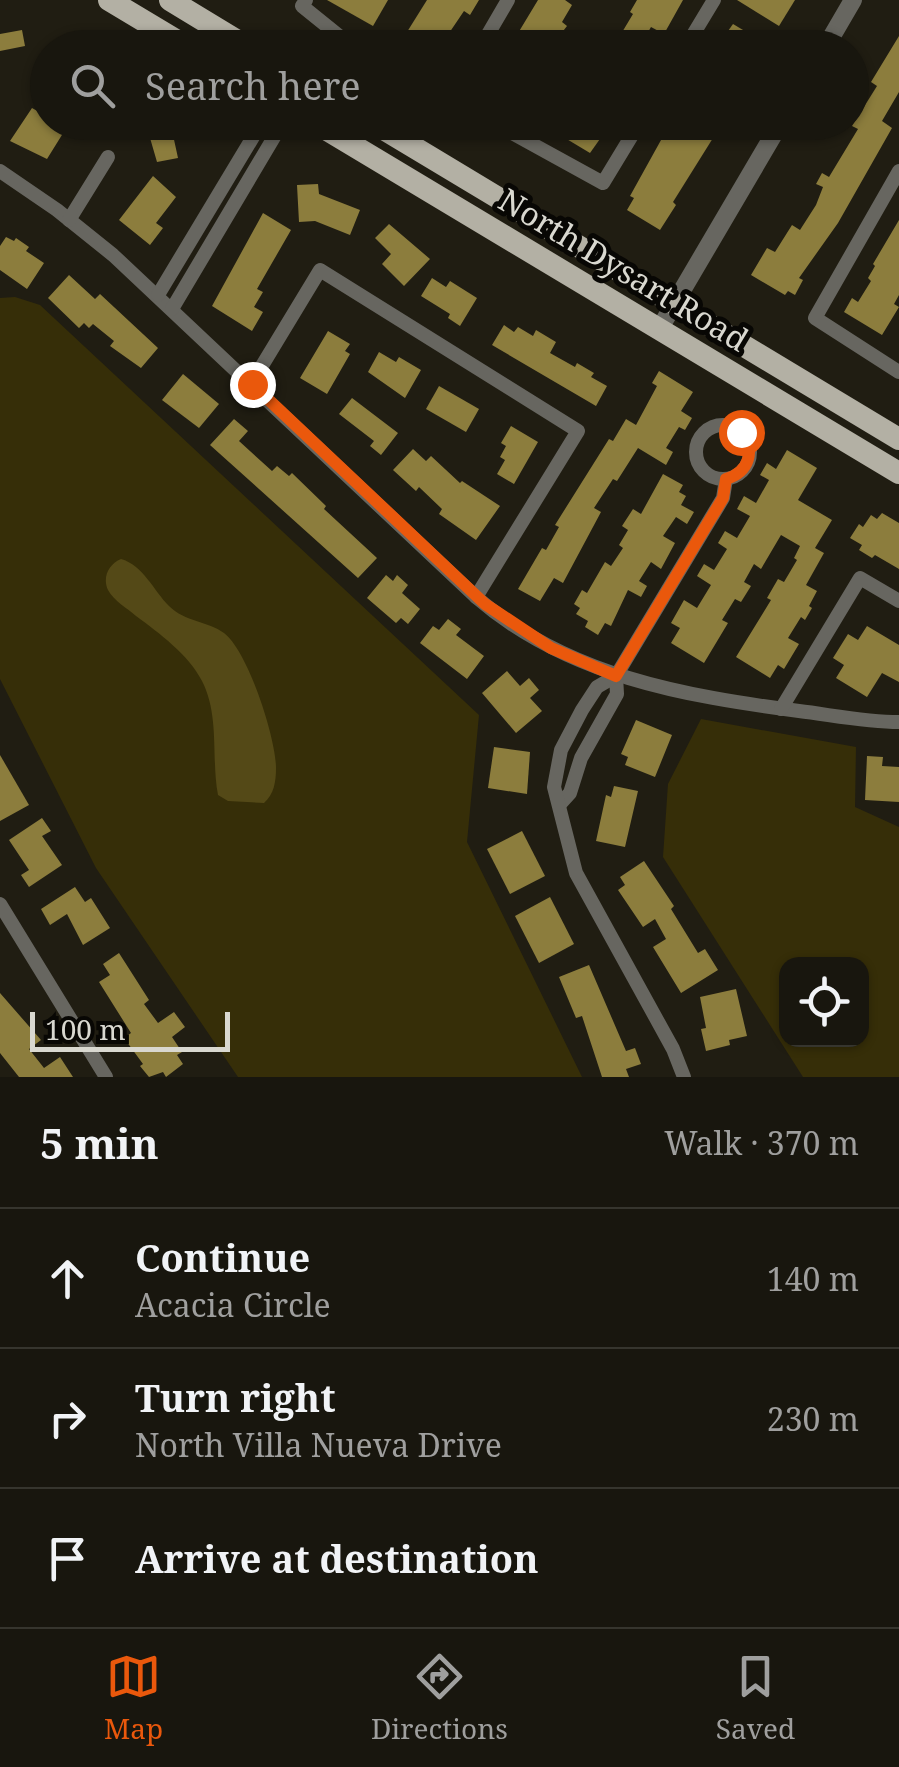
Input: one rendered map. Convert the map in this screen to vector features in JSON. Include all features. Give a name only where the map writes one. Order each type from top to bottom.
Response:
[{"type":"main road","points":[[109,0],[158,30]]},
{"type":"main road","points":[[170,0],[219,30]]},
{"type":"main road","name":"North Dysart Road","points":[[344,140],[899,473]]},
{"type":"main road","name":"North Dysart Road","points":[[402,140],[899,439]]},
{"type":"street","points":[[490,30],[508,0]]},
{"type":"street","points":[[696,30],[714,0]]},
{"type":"street","points":[[836,30],[853,0]]},
{"type":"street","points":[[304,3],[334,30]]},
{"type":"street","points":[[158,295],[251,140]]},
{"type":"street","points":[[172,308],[272,140]]},
{"type":"street","points":[[525,140],[603,183],[629,140]]},
{"type":"street","points":[[660,328],[771,140]]},
{"type":"street","points":[[69,220],[108,157]]},
{"type":"street","points":[[0,171],[69,220],[158,295],[476,597],[551,648],[616,676],[686,694],[899,722]]},
{"type":"street","points":[[899,171],[815,318],[899,372]]},
{"type":"street","points":[[252,384],[320,270],[578,430],[476,597]]},
{"type":"street","points":[[684,1077],[576,873],[554,788],[561,750],[597,687],[616,676],[723,498],[726,479]]},
{"type":"street","points":[[781,708],[860,578],[899,601]]},
{"type":"street","points":[[560,804],[570,793],[581,758],[617,694],[616,676]]},
{"type":"street","points":[[0,904],[106,1077]]},
{"type":"shaded area","points":[[15,297],[40,305],[479,715],[467,842],[582,1077],[238,1077],[96,868],[0,679],[0,298]]},
{"type":"shaded area","points":[[121,559],[142,573],[175,611],[224,633],[242,657],[259,696],[275,754],[275,783],[264,803],[228,801],[218,795],[208,694],[181,653],[108,590],[108,572]]},
{"type":"shaded area","points":[[701,719],[856,747],[855,807],[899,827],[899,1077],[803,1077],[784,1047],[869,1047],[869,957],[779,957],[779,1039],[663,857],[668,784]]},
{"type":"building","points":[[327,0],[388,0],[373,26]]},
{"type":"building","points":[[427,0],[479,0],[470,15],[464,11],[451,30],[408,30]]},
{"type":"building","points":[[538,0],[565,0],[572,5],[562,22],[567,26],[564,30],[520,30]]},
{"type":"building","points":[[637,0],[683,0],[666,30],[651,27],[623,30],[633,14],[630,12]]},
{"type":"building","points":[[737,0],[795,0],[779,26]]},
{"type":"building","points":[[22,30],[25,46],[0,51],[0,34]]},
{"type":"building","points":[[899,36],[899,92],[882,121],[892,128],[838,223],[799,278],[803,280],[795,295],[788,291],[785,295],[751,275],[767,248],[775,252],[792,225],[800,230],[823,187],[816,184],[822,173],[829,177],[851,140],[869,140],[869,99],[877,86],[871,82]]},
{"type":"building","points":[[30,111],[30,140],[59,140],[47,159],[10,141]]},
{"type":"building","points":[[151,140],[174,140],[178,158],[157,162]]},
{"type":"building","points":[[568,140],[599,140],[590,153]]},
{"type":"building","points":[[661,140],[712,140],[660,230],[627,210],[634,198],[630,196]]},
{"type":"building","points":[[153,176],[176,197],[156,223],[163,228],[150,245],[119,220]]},
{"type":"building","points":[[318,184],[319,194],[360,210],[350,235],[315,221],[299,222],[297,185]]},
{"type":"building","points":[[263,213],[291,230],[257,289],[263,292],[254,307],[263,312],[252,331],[212,306]]},
{"type":"building","points":[[899,220],[899,295],[894,304],[899,307],[882,335],[844,312],[852,298],[858,302],[871,281],[868,278],[873,264]]},
{"type":"building","points":[[389,224],[430,259],[404,286],[382,264],[391,254],[375,238]]},
{"type":"building","points":[[6,237],[14,241],[16,238],[29,247],[26,251],[44,263],[27,289],[0,270],[0,246]]},
{"type":"building","points":[[69,275],[95,299],[100,294],[158,348],[141,368],[110,346],[114,341],[93,324],[89,328],[84,323],[79,328],[48,298]]},
{"type":"building","points":[[432,278],[446,287],[450,281],[477,298],[460,326],[448,318],[450,314],[421,296]]},
{"type":"building","points":[[504,325],[514,332],[518,327],[533,336],[536,330],[556,342],[550,353],[594,373],[591,377],[607,386],[596,406],[492,345]]},
{"type":"building","points":[[328,331],[350,344],[345,351],[350,354],[327,394],[300,378]]},
{"type":"building","points":[[379,352],[396,362],[399,357],[421,370],[405,398],[368,372]]},
{"type":"building","points":[[659,371],[693,392],[681,411],[692,418],[685,430],[679,427],[666,448],[673,452],[666,465],[638,448],[594,508],[601,512],[563,583],[554,578],[540,601],[518,589],[542,548],[546,550],[559,527],[555,525],[609,439],[613,441],[626,419],[636,425],[657,386],[652,383]]},
{"type":"building","points":[[183,374],[219,404],[199,428],[162,400]]},
{"type":"building","points":[[439,386],[479,409],[466,432],[426,409]]},
{"type":"building","points":[[352,398],[398,433],[381,455],[370,446],[374,441],[339,414]]},
{"type":"building","points":[[234,419],[248,431],[239,441],[272,471],[277,466],[289,476],[292,473],[377,558],[358,578],[210,445]]},
{"type":"building","points":[[511,426],[538,442],[514,484],[497,474],[505,460],[500,457],[506,446],[501,443]]},
{"type":"building","points":[[413,449],[426,461],[431,456],[460,483],[500,506],[476,540],[439,514],[442,509],[419,487],[416,491],[393,470]]},
{"type":"building","points":[[787,450],[817,468],[798,500],[832,520],[815,548],[824,553],[806,585],[817,591],[809,606],[812,608],[788,638],[799,644],[784,669],[778,665],[770,678],[736,657],[771,600],[767,598],[778,579],[784,582],[797,560],[794,558],[800,546],[781,535],[761,569],[754,564],[744,582],[751,586],[741,602],[735,599],[722,620],[728,623],[704,663],[671,643],[680,628],[671,623],[684,600],[697,608],[711,585],[697,576],[704,564],[714,570],[727,549],[718,543],[725,531],[737,538],[750,516],[737,509],[744,496],[756,503],[769,480],[760,475],[767,463],[776,469]]},
{"type":"building","points":[[663,474],[683,485],[679,492],[686,496],[681,505],[694,512],[687,524],[676,517],[663,536],[675,543],[661,569],[651,562],[639,581],[647,586],[641,597],[628,590],[611,626],[605,623],[598,635],[585,627],[588,621],[576,614],[580,608],[574,604],[582,590],[587,593],[605,562],[611,566],[623,548],[619,545],[628,530],[622,526],[633,509],[641,514]]},
{"type":"building","points":[[882,513],[899,523],[899,569],[859,550],[862,545],[850,538],[859,524],[863,527],[871,515],[877,519]]},
{"type":"building","points":[[386,575],[393,581],[397,575],[408,585],[402,593],[420,609],[408,624],[401,618],[396,623],[367,598]]},
{"type":"building","points":[[448,619],[461,629],[456,635],[484,656],[467,679],[420,643],[433,626],[439,630]]},
{"type":"building","points":[[867,626],[899,645],[899,682],[882,673],[867,697],[836,678],[844,665],[833,658],[848,634],[858,640]]},
{"type":"building","points":[[507,671],[520,686],[529,678],[539,690],[530,698],[542,711],[516,733],[482,693]]},
{"type":"building","points":[[636,720],[672,735],[655,777],[625,765],[628,757],[621,754]]},
{"type":"building","points":[[494,747],[530,752],[527,794],[488,788]]},
{"type":"building","points":[[0,755],[29,805],[0,821]]},
{"type":"building","points":[[867,756],[883,757],[882,766],[899,767],[899,802],[865,800]]},
{"type":"building","points":[[614,786],[638,791],[625,847],[596,841],[606,795],[611,797]]},
{"type":"building","points":[[42,818],[51,831],[42,836],[62,865],[29,887],[21,875],[29,870],[9,840]]},
{"type":"building","points":[[522,831],[545,876],[510,894],[487,849]]},
{"type":"building","points":[[644,861],[674,906],[671,909],[698,953],[705,949],[718,970],[681,993],[653,947],[666,939],[655,919],[643,927],[618,890],[625,885],[620,877]]},
{"type":"building","points":[[75,887],[85,902],[91,898],[110,928],[83,945],[67,914],[50,925],[41,909]]},
{"type":"building","points":[[550,897],[574,944],[539,963],[515,916]]},
{"type":"building","points":[[119,953],[149,1000],[144,1004],[158,1023],[174,1012],[185,1027],[172,1037],[182,1052],[177,1055],[183,1064],[166,1077],[163,1072],[149,1077],[140,1066],[143,1064],[124,1038],[131,1033],[99,982],[110,975],[103,964]]},
{"type":"building","points":[[589,965],[626,1051],[635,1048],[641,1064],[626,1069],[629,1077],[602,1077],[582,1016],[576,1018],[559,977]]},
{"type":"building","points":[[736,989],[747,1036],[706,1051],[700,997]]},
{"type":"building","points":[[0,993],[41,1040],[29,1049],[44,1068],[60,1057],[73,1077],[19,1077],[0,1053]]},
{"type":"route","points":[[252,384],[485,604],[551,648],[616,676],[723,498],[726,479],[747,464],[750,447],[741,432]]}]
